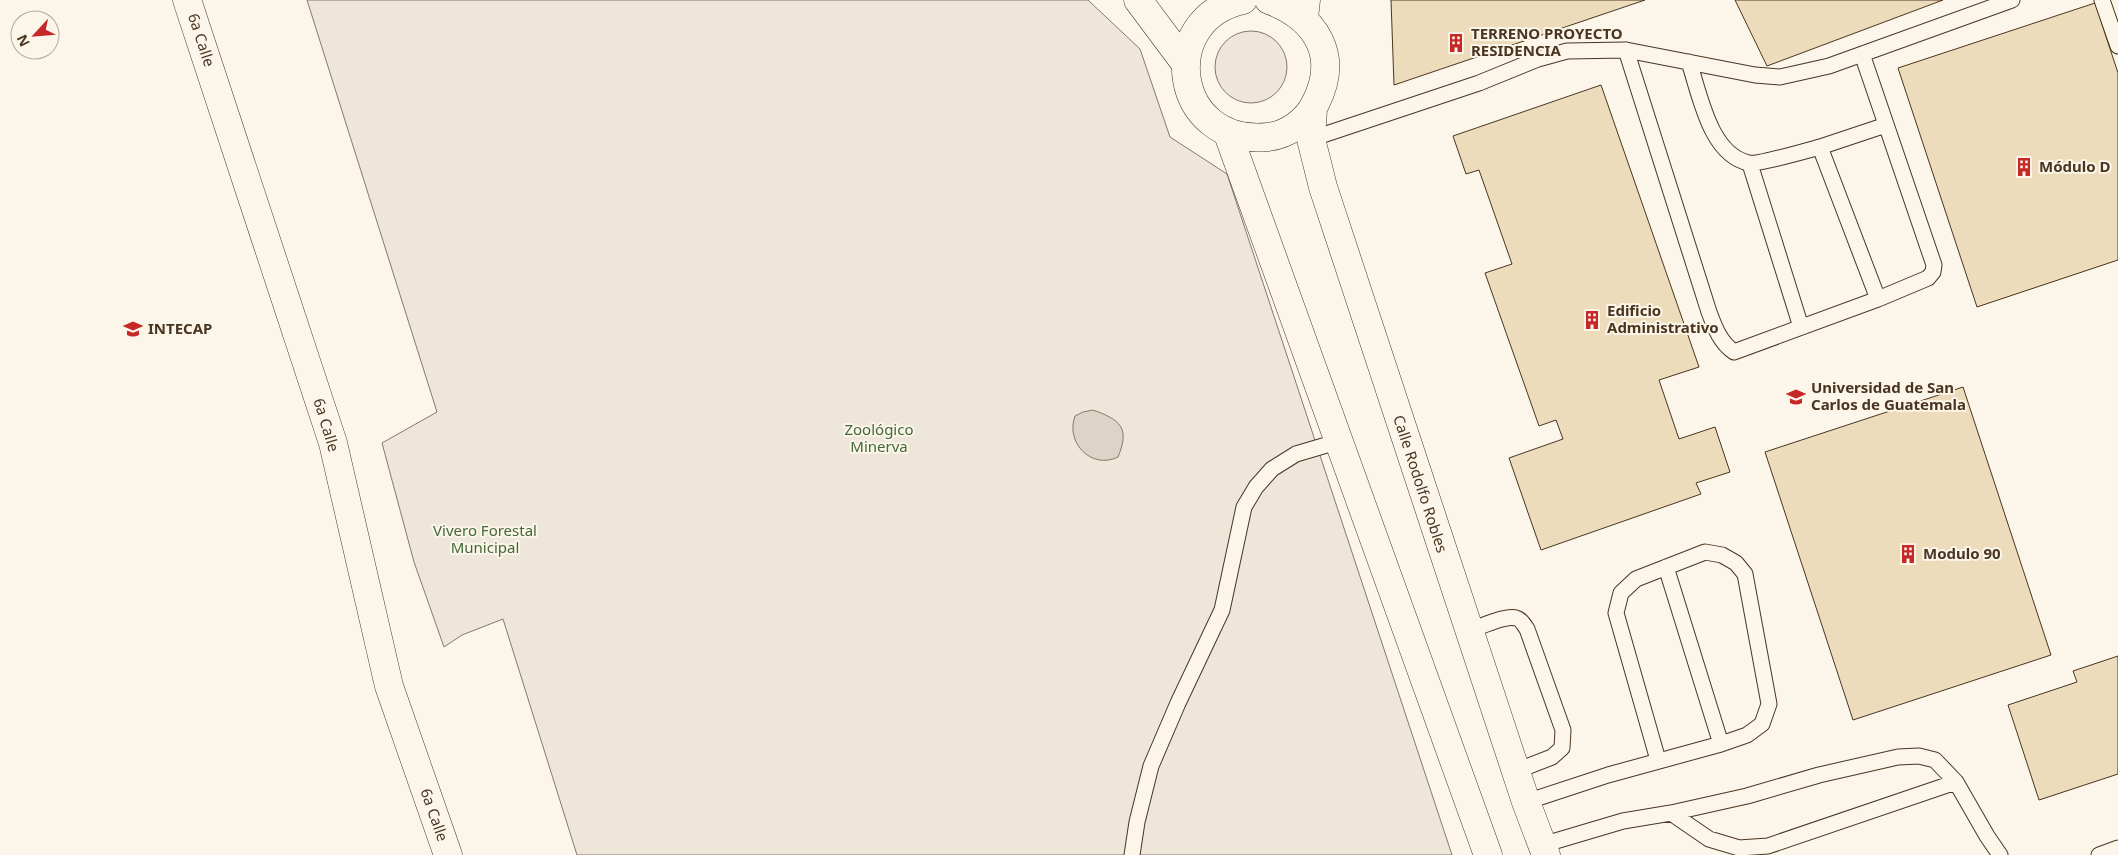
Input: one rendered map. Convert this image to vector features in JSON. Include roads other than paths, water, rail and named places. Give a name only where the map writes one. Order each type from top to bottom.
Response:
[{"type":"main road","name":"6a Calle","points":[[187,0],[333,444],[389,686],[448,855]]},
{"type":"main road","points":[[1138,0],[1185,63]]},
{"type":"main road","points":[[1238,0],[1225,5],[1205,19],[1191,39],[1185,63],[1187,85],[1196,106],[1210,122],[1228,134],[1252,139],[1275,136],[1296,126],[1313,109],[1321,92],[1326,72],[1323,52],[1305,9],[1287,7],[1269,0]]},
{"type":"main road","name":"Calle Rodolfo Robles","points":[[1313,109],[1311,139],[1323,187],[1469,631],[1544,850]]},
{"type":"main road","points":[[1228,134],[1488,855]]},
{"type":"lane","points":[[1311,139],[1479,83],[1567,51],[1626,50],[1755,75],[1780,77],[1829,66],[2012,0]]},
{"type":"lane","points":[[2102,0],[2118,46]]},
{"type":"lane","points":[[1626,50],[1709,312],[1716,331],[1725,346],[1734,352],[1878,299],[1928,278],[1933,272],[1934,265],[1862,54]]},
{"type":"lane","points":[[1689,62],[1711,129],[1727,154],[1750,164],[1820,147],[1886,125]]},
{"type":"lane","points":[[1820,147],[1878,299]]},
{"type":"lane","points":[[1750,164],[1801,328]]},
{"type":"lane","points":[[1132,855],[1137,822],[1151,766],[1178,702],[1222,610],[1244,507],[1256,487],[1272,469],[1296,454],[1340,441]]},
{"type":"lane","points":[[1526,802],[1658,760],[1721,744],[1747,735],[1762,724],[1769,704],[1745,574],[1736,563],[1722,555],[1705,552],[1636,579],[1621,593],[1616,613],[1658,760]]},
{"type":"lane","points":[[1666,567],[1721,744]]},
{"type":"lane","points":[[1469,631],[1504,619],[1515,617],[1522,621],[1527,629],[1563,730],[1562,748],[1552,756],[1516,771]]},
{"type":"lane","points":[[1544,850],[1623,821],[1671,813],[1747,796],[1819,775],[1898,757],[1919,756],[1935,760],[1956,782],[2000,855]]},
{"type":"lane","points":[[1671,813],[1709,839],[1739,848],[1768,846],[1956,782]]},
{"type":"lane","points":[[2100,855],[2118,848]]},
{"type":"place","name":"TERRENO PROYECTO RESIDENCIA","points":[[1456,43]]},
{"type":"place","name":"Módulo D","points":[[2024,167]]},
{"type":"place","name":"Edificio Administrativo","points":[[1592,320]]},
{"type":"place","name":"INTECAP","points":[[133,329]]},
{"type":"place","name":"Universidad de San Carlos de Guatemala","points":[[1796,397]]},
{"type":"place","name":"Modulo 90","points":[[1908,554]]},
{"type":"park label","name":"Zoológico Minerva","points":[[879,438]]},
{"type":"park label","name":"Vivero Forestal Municipal","points":[[485,540]]}]
